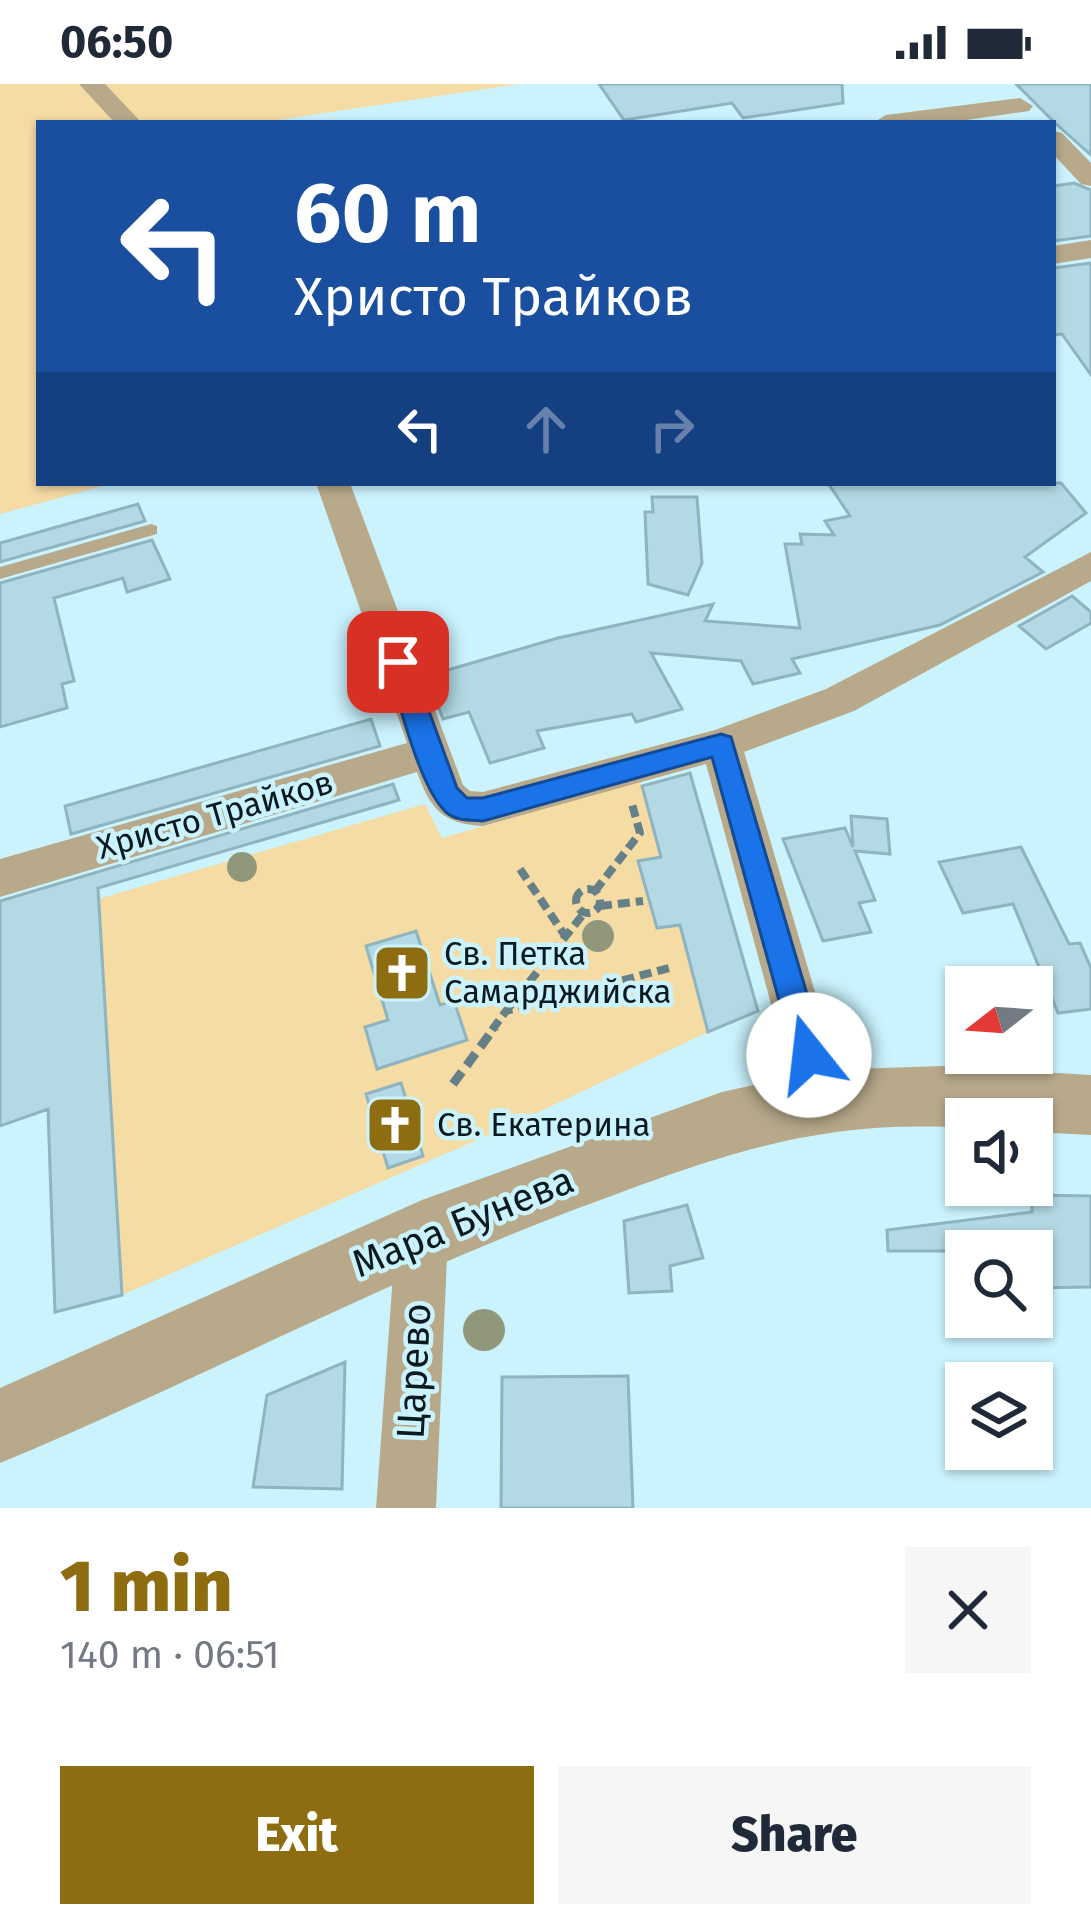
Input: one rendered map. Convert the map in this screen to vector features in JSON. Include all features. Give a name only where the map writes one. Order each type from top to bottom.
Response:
[{"type":"street","points":[[91,84],[126,120]]},
{"type":"street","points":[[999,84],[1028,114]]},
{"type":"street","points":[[933,120],[1028,114]]},
{"type":"street","points":[[1056,142],[1091,178]]},
{"type":"street","points":[[1056,255],[1091,249]]},
{"type":"street","points":[[334,486],[446,794],[460,808],[483,809],[721,744],[840,700],[1091,565]]},
{"type":"street","points":[[721,744],[822,1100]]},
{"type":"street","name":"Христо Трайков","points":[[0,878],[431,752]]},
{"type":"street","name":"Мара Бунева","points":[[0,1426],[422,1234],[722,1123],[822,1100],[942,1096],[1091,1105]]},
{"type":"street","name":"Царево","points":[[406,1508],[422,1234]]},
{"type":"lane","points":[[0,573],[151,530]]},
{"type":"path","points":[[595,891],[640,833],[632,803]]},
{"type":"path","points":[[520,869],[566,937]]},
{"type":"path","points":[[585,913],[574,899],[583,891],[595,891]]},
{"type":"path","points":[[595,891],[600,906]]},
{"type":"path","points":[[453,1084],[585,913],[600,906],[643,902]]},
{"type":"path","points":[[506,1011],[673,967]]},
{"type":"shaded area","points":[[0,84],[519,84],[278,120],[36,120],[36,486],[103,486],[0,514]]},
{"type":"shaded area","points":[[640,781],[661,857],[638,862],[657,927],[680,925],[708,1032],[509,1126],[122,1295],[98,899],[425,804],[442,838]]},
{"type":"building","points":[[599,84],[842,84],[843,103],[743,118],[732,103],[624,120]]},
{"type":"building","points":[[1016,84],[1091,84],[1091,155]]},
{"type":"building","points":[[1074,183],[1091,190],[1091,236],[1056,241],[1056,186]]},
{"type":"building","points":[[1091,263],[1091,375],[1062,334],[1056,335],[1056,268]]},
{"type":"building","points":[[1061,483],[1086,513],[1025,557],[1043,572],[940,625],[792,659],[800,673],[753,684],[741,661],[651,653],[682,709],[636,722],[632,714],[537,731],[544,748],[490,763],[469,712],[443,719],[427,676],[558,638],[713,604],[705,621],[800,628],[785,544],[802,544],[800,534],[834,535],[825,521],[850,516],[830,486]]},
{"type":"building","points":[[652,497],[697,497],[702,563],[688,595],[648,584],[645,512],[653,512]]},
{"type":"building","points":[[138,504],[145,521],[0,562],[0,543]]},
{"type":"building","points":[[152,540],[170,579],[127,592],[123,578],[54,598],[74,681],[62,684],[67,708],[0,727],[0,583]]},
{"type":"building","points":[[1072,596],[1091,612],[1091,623],[1046,649],[1019,626]]},
{"type":"building","points":[[371,719],[380,746],[71,834],[65,806]]},
{"type":"building","points":[[690,773],[758,1011],[708,1032],[680,925],[657,928],[638,861],[661,857],[642,786]]},
{"type":"building","points":[[393,784],[399,800],[98,888],[122,1295],[55,1312],[48,1109],[0,1126],[0,901]]},
{"type":"building","points":[[851,816],[887,819],[890,854],[855,851],[875,900],[859,903],[871,932],[823,941],[783,839],[845,828],[853,847]]},
{"type":"building","points":[[1021,847],[1069,944],[1080,943],[1091,968],[1091,1009],[1058,1013],[1053,1001],[1053,966],[1039,966],[1013,904],[963,913],[939,862]]},
{"type":"building","name":"Св. Петка Самарджийска","points":[[416,931],[440,1005],[454,1001],[467,1040],[377,1069],[365,1027],[388,1020],[366,946]]},
{"type":"building","name":"Св. Екатерина","points":[[401,1083],[423,1156],[388,1168],[366,1094]]},
{"type":"building","points":[[1053,1195],[1091,1196],[1091,1287],[1053,1288],[1053,1230],[945,1230],[945,1251],[888,1251],[887,1230],[1032,1212],[1032,1206],[1053,1206]]},
{"type":"building","points":[[687,1205],[703,1258],[670,1266],[672,1291],[629,1293],[624,1221]]},
{"type":"building","points":[[345,1362],[342,1489],[253,1487],[267,1395]]},
{"type":"building","points":[[628,1376],[633,1508],[501,1508],[502,1377]]},
{"type":"place","name":"Св. Петка Самарджийска","points":[[402,973]]},
{"type":"place","name":"Св. Екатерина","points":[[395,1125]]},
{"type":"route","points":[[398,662],[446,794],[460,808],[483,809],[721,744],[809,1055]]}]
